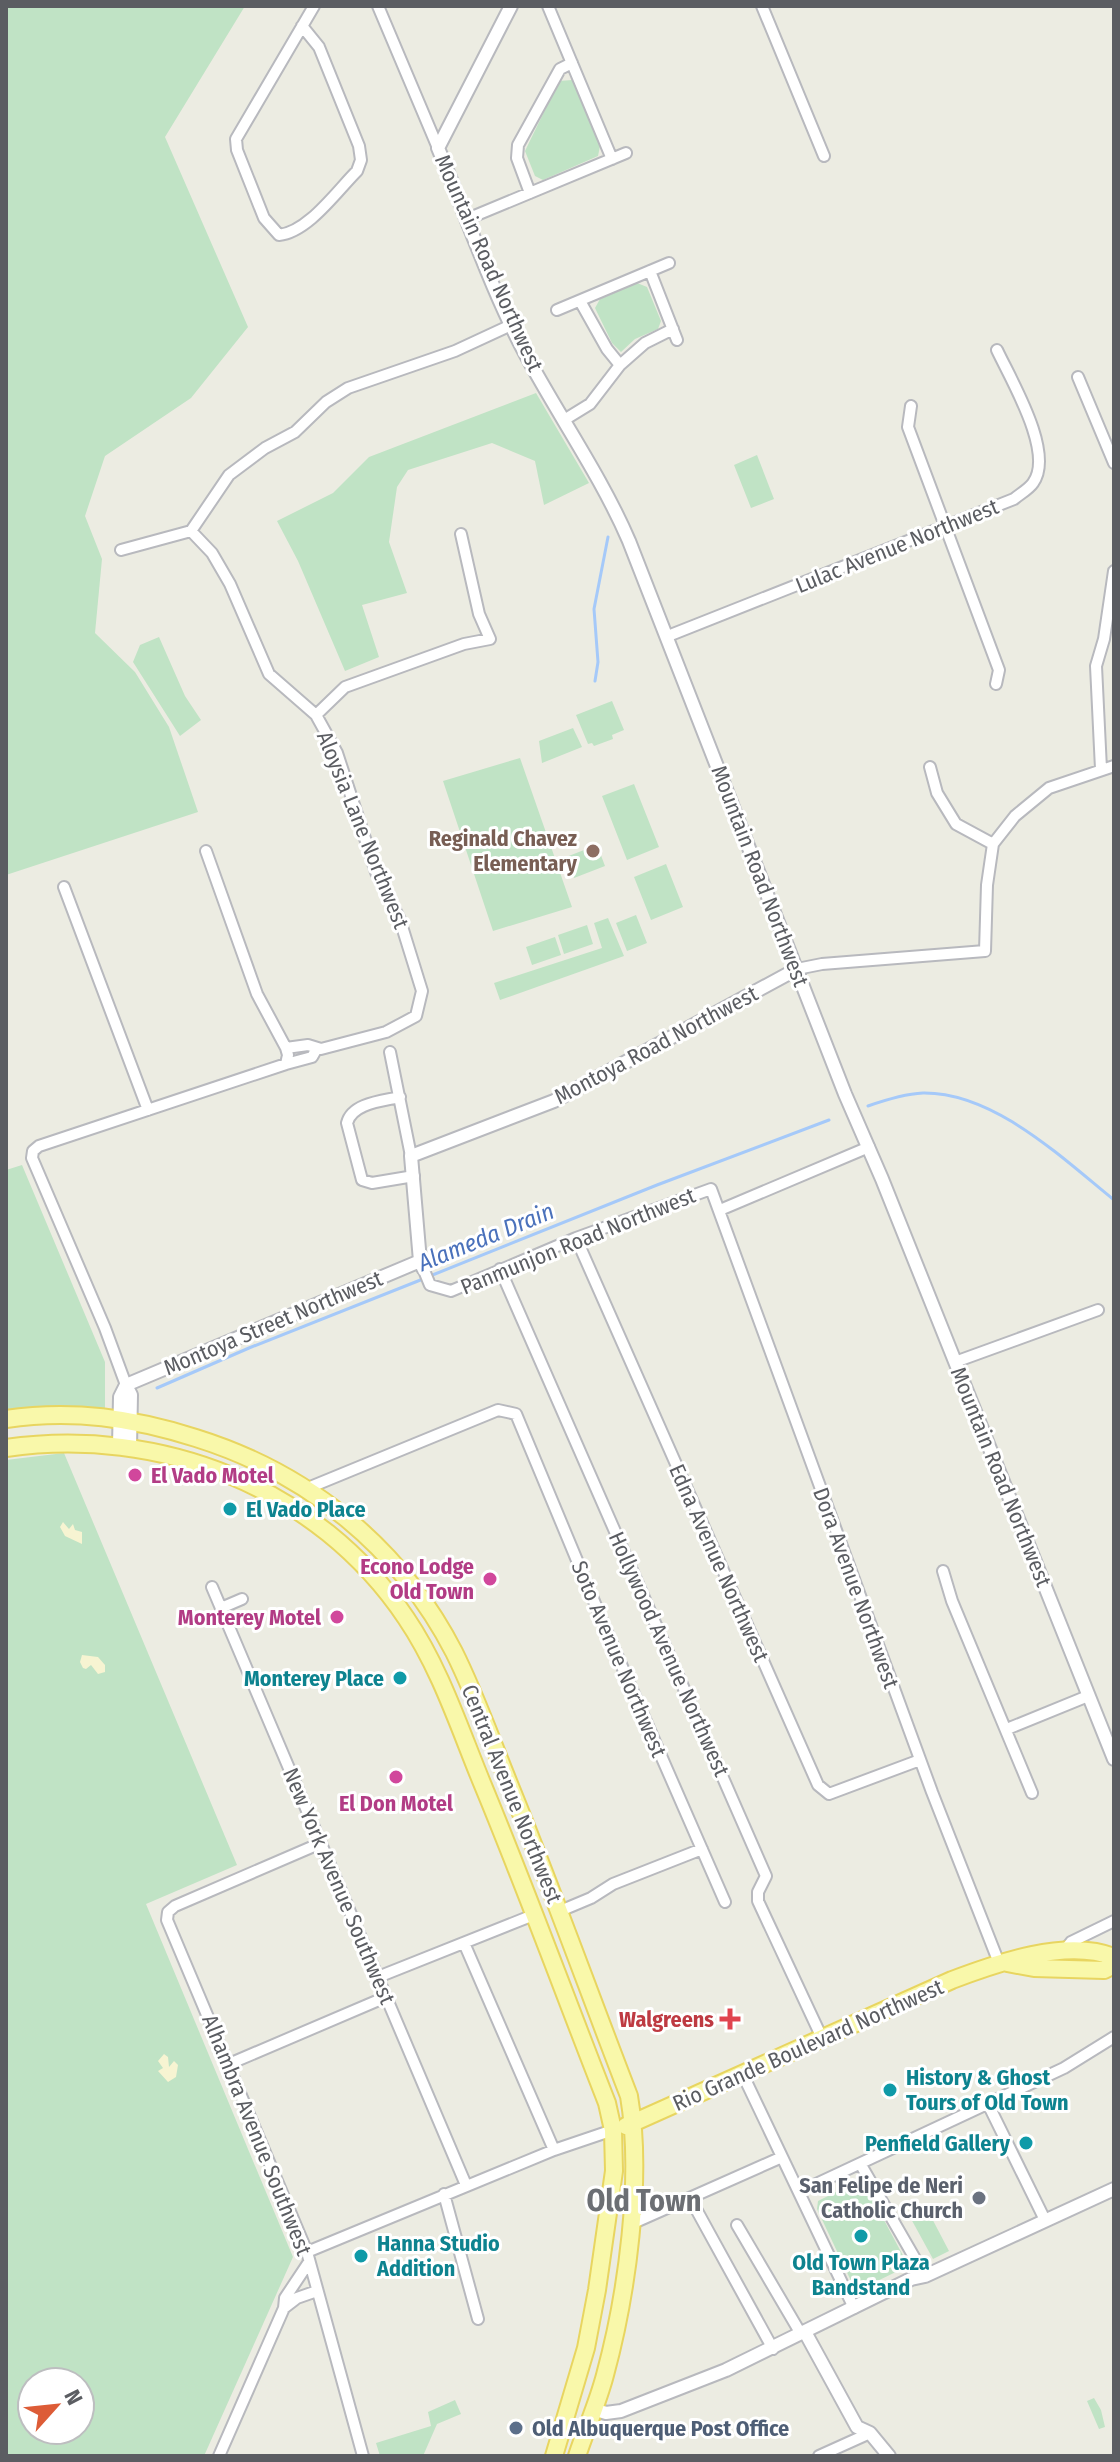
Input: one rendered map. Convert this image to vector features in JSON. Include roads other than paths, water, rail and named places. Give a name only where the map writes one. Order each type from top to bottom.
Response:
[{"type":"main road","name":"Central Avenue Northwest","points":[[6,1419],[60,1414],[126,1419],[239,1452],[308,1488],[371,1539],[409,1582],[455,1654],[560,1911],[629,2096],[634,2124],[636,2154],[631,2224],[619,2310],[606,2373],[577,2456]]},
{"type":"main road","points":[[6,1448],[66,1442],[125,1446],[207,1466],[269,1494],[336,1540],[382,1586],[407,1619],[434,1665],[536,1914],[607,2103],[613,2130],[614,2171],[589,2332],[554,2456]]},
{"type":"main road","name":"Rio Grande Boulevard Northwest","points":[[613,2130],[634,2124],[952,1980],[1002,1962],[1033,1953],[1063,1952],[1105,1954],[1112,1966],[1034,1968],[1002,1962]]},
{"type":"street","points":[[302,26],[319,47],[359,146],[361,160],[357,171],[303,227],[291,234],[279,235],[264,218],[237,150],[236,139],[302,26],[314,6]]},
{"type":"street","name":"Mountain Road Northwest","points":[[378,6],[511,325],[612,500],[668,636],[845,1094],[1114,1759]]},
{"type":"street","points":[[438,148],[511,6]]},
{"type":"street","points":[[548,6],[612,159]]},
{"type":"street","points":[[762,6],[824,156]]},
{"type":"street","points":[[530,193],[517,158],[518,145],[560,69],[572,63]]},
{"type":"street","points":[[467,219],[626,153]]},
{"type":"street","points":[[557,310],[669,263]]},
{"type":"street","points":[[564,420],[590,404],[620,365],[645,343],[675,335],[650,271]]},
{"type":"street","points":[[580,301],[607,349],[620,365]]},
{"type":"street","points":[[121,550],[191,531],[229,475],[265,448],[295,432],[326,402],[348,388],[455,351],[511,325]]},
{"type":"street","name":"Lulac Avenue Northwest","points":[[668,636],[1014,499],[1034,482],[1041,463],[1038,440],[997,350]]},
{"type":"street","points":[[1078,377],[1114,463]]},
{"type":"street","points":[[911,406],[908,427],[999,670],[996,684]]},
{"type":"street","name":"Aloysia Lane Northwest","points":[[126,1385],[105,1328],[32,1158],[33,1151],[39,1146],[312,1057],[316,1050],[386,1032],[416,1016],[422,991],[400,920],[376,872],[337,753],[316,715],[269,674],[230,584],[212,553],[191,531]]},
{"type":"street","points":[[316,715],[345,687],[464,644],[490,639],[479,614],[461,534]]},
{"type":"street","points":[[1101,769],[1096,666],[1104,639],[1114,571]]},
{"type":"street","points":[[930,767],[937,793],[956,824],[993,844],[1015,816],[1049,788],[1114,766]]},
{"type":"street","name":"Montoya Road Northwest","points":[[411,1156],[554,1101],[797,969],[822,964],[985,951],[987,885],[993,844]]},
{"type":"street","points":[[206,851],[257,994],[286,1048],[286,1064]]},
{"type":"street","points":[[64,887],[148,1110]]},
{"type":"street","name":"Aloysia Lane Northwest","points":[[286,1048],[308,1045],[316,1050]]},
{"type":"street","points":[[390,1052],[414,1176],[421,1264]]},
{"type":"street","points":[[400,1097],[355,1110],[347,1123],[362,1180],[372,1183],[414,1176]]},
{"type":"street","name":"Panmunjon Road Northwest","points":[[421,1264],[430,1285],[451,1291],[576,1238],[711,1189],[720,1210],[869,1147]]},
{"type":"street","name":"Dora Avenue Northwest","points":[[720,1210],[920,1760],[1002,1962]]},
{"type":"street","name":"Edna Avenue Northwest","points":[[576,1238],[818,1785],[829,1794],[920,1760]]},
{"type":"street","name":"Montoya Street Northwest","points":[[126,1385],[421,1264]]},
{"type":"street","name":"Hollywood Avenue Northwest","points":[[500,1269],[766,1876],[758,1892],[758,1901],[822,2038]]},
{"type":"street","points":[[955,1362],[1098,1310]]},
{"type":"street","points":[[125,1446],[126,1419],[120,1397],[126,1385]]},
{"type":"street","name":"Soto Avenue Northwest","points":[[308,1488],[498,1410],[516,1414],[725,1902]]},
{"type":"street","points":[[943,1571],[952,1601],[1032,1793]]},
{"type":"street","name":"New York Avenue Southwest","points":[[212,1587],[466,2185]]},
{"type":"street","points":[[221,1608],[242,1599]]},
{"type":"street","points":[[1007,1729],[1088,1696]]},
{"type":"street","name":"Alhambra Avenue Southwest","points":[[321,1843],[175,1906],[168,1912],[168,1924],[308,2257],[363,2456]]},
{"type":"street","points":[[560,1911],[591,1898],[613,1884],[702,1849]]},
{"type":"street","points":[[378,1977],[536,1914]]},
{"type":"street","points":[[1063,1952],[1071,1942],[1114,1921]]},
{"type":"street","points":[[464,1943],[554,2150]]},
{"type":"street","points":[[229,2064],[386,1997]]},
{"type":"street","points":[[799,2192],[1064,2068],[1114,2037]]},
{"type":"street","points":[[743,2075],[854,2308]]},
{"type":"street","points":[[988,2104],[1045,2220]]},
{"type":"street","points":[[219,2456],[284,2308],[285,2298],[308,2257],[444,2194],[613,2130]]},
{"type":"street","points":[[631,2224],[782,2157]]},
{"type":"street","points":[[861,2165],[925,2276]]},
{"type":"street","points":[[593,2409],[606,2413],[621,2411],[773,2349],[911,2279],[925,2276],[1114,2189]]},
{"type":"street","points":[[444,2194],[478,2319]]},
{"type":"street","points":[[690,2198],[773,2349]]},
{"type":"street","points":[[737,2225],[857,2427],[870,2433],[889,2456]]},
{"type":"street","points":[[284,2308],[297,2298],[317,2291]]},
{"type":"street","points":[[819,2456],[870,2433]]},
{"type":"waterway","points":[[595,681],[598,662],[594,609],[608,537]]},
{"type":"waterway","name":"Alameda Drain","points":[[868,1106],[923,1093],[975,1103],[1026,1130],[1114,1200]]},
{"type":"waterway","name":"Alameda Drain","points":[[430,1276],[829,1120]]},
{"type":"waterway","name":"Alameda Drain","points":[[157,1388],[423,1279]]},
{"type":"place","name":"Reginald Chavez Elementary","points":[[593,851]]},
{"type":"place","name":"El Vado Motel","points":[[135,1475]]},
{"type":"place","name":"El Vado Place","points":[[230,1509]]},
{"type":"place","name":"Econo Lodge Old Town","points":[[490,1579]]},
{"type":"place","name":"Monterey Motel","points":[[337,1617]]},
{"type":"place","name":"Monterey Place","points":[[400,1678]]},
{"type":"place","name":"El Don Motel","points":[[396,1777]]},
{"type":"place","name":"Walgreens","points":[[730,2019]]},
{"type":"place","name":"History & Ghost Tours of Old Town","points":[[890,2090]]},
{"type":"place","name":"Penfield Gallery","points":[[1026,2143]]},
{"type":"place","name":"San Felipe de Neri Catholic Church","points":[[979,2198]]},
{"type":"place","name":"Old Town Plaza Bandstand","points":[[861,2236]]},
{"type":"place","name":"Hanna Studio Addition","points":[[361,2256]]},
{"type":"place","name":"Old Albuquerque Post Office","points":[[516,2428]]},
{"type":"district","name":"Old Town","points":[[644,2201]]}]
